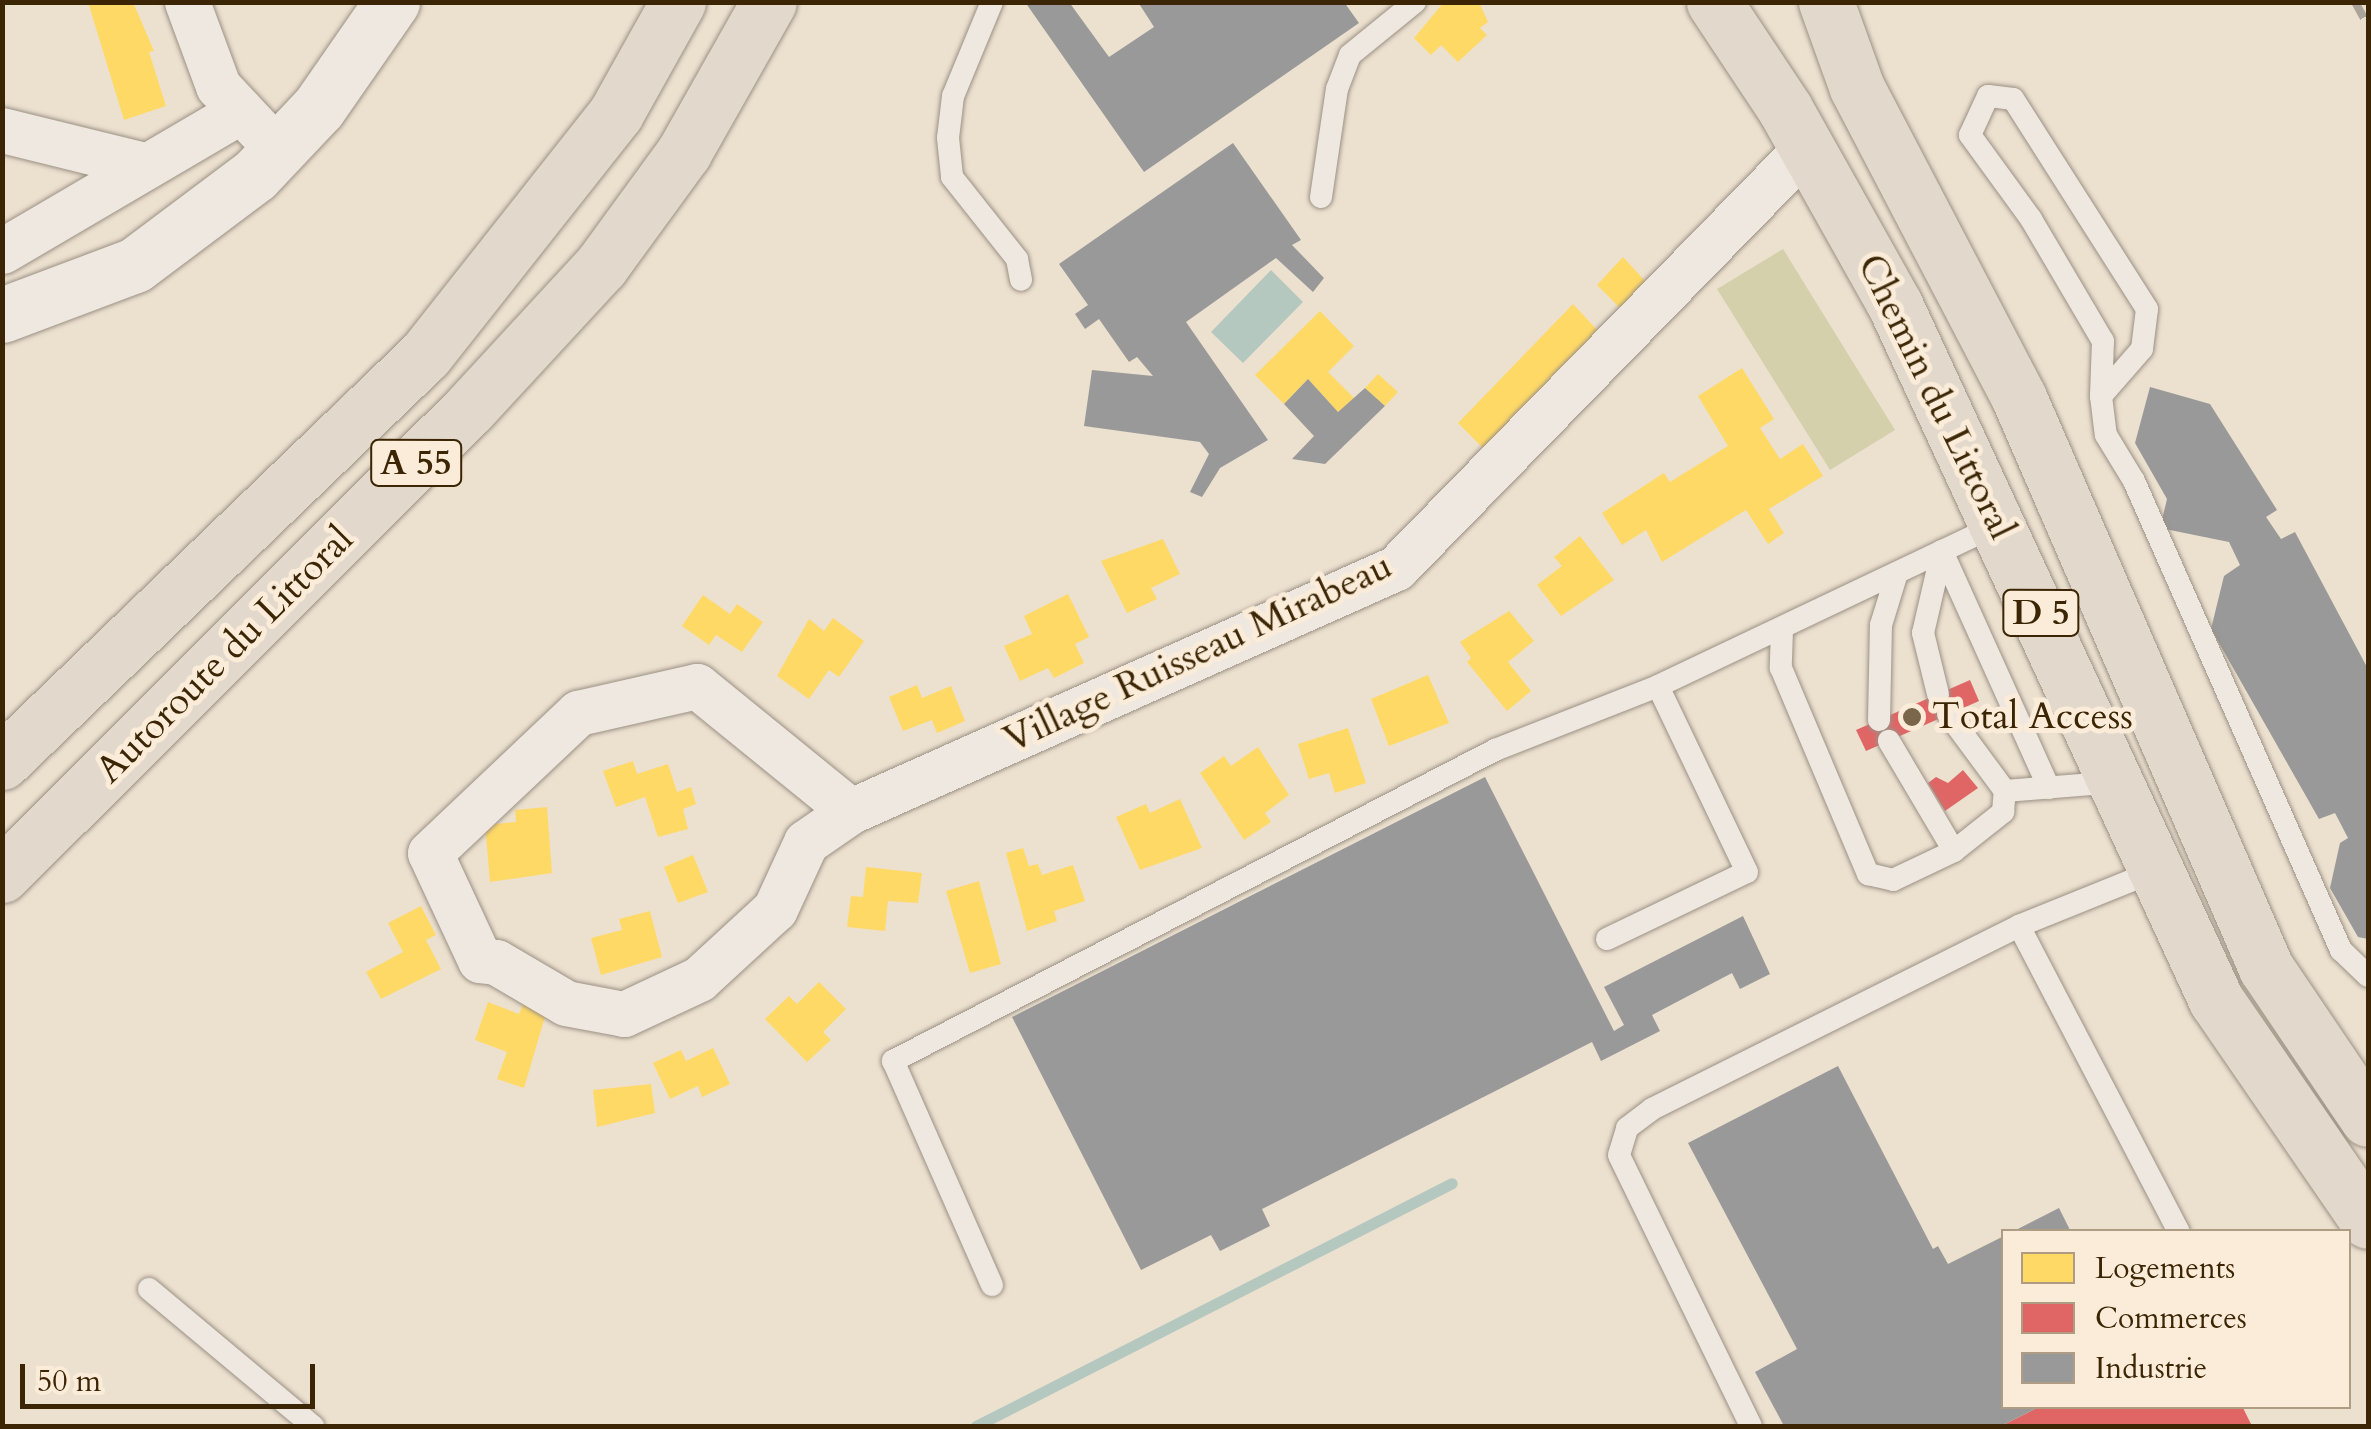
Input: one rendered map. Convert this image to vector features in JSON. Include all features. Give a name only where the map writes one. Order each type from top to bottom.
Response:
[{"type":"main road","name":"Autoroute du Littoral","points":[[2,762],[425,355],[616,113],[678,2]]},
{"type":"main road","name":"Autoroute du Littoral","points":[[2,875],[470,408],[601,266],[684,152],[769,2]]},
{"type":"main road","name":"Chemin du Littoral","points":[[1714,2],[1807,148],[1895,306],[2000,524],[2216,1000],[2368,1221]]},
{"type":"main road","name":"Chemin du Littoral","points":[[1826,2],[1858,88],[2019,398],[2266,968],[2368,1119]]},
{"type":"street","points":[[187,2],[218,86],[278,150]]},
{"type":"street","points":[[319,106],[368,2]]},
{"type":"street","points":[[2,315],[134,265],[255,175],[319,106],[392,2]]},
{"type":"street","points":[[2,251],[241,111]]},
{"type":"street","points":[[2,130],[145,165]]},
{"type":"street","name":"Village Ruisseau Mirabeau","points":[[851,812],[697,686],[578,713],[430,853],[480,960],[496,962],[566,1003],[624,1014],[699,980],[775,909],[806,842],[851,812],[1396,568],[1807,148]]},
{"type":"lane","points":[[992,2],[953,96],[948,138],[952,177],[1017,259],[1022,280]]},
{"type":"lane","points":[[1320,197],[1337,88],[1350,55],[1415,2]]},
{"type":"lane","points":[[2101,396],[2142,349],[2147,309],[2013,99],[1988,96],[1970,135],[2032,219],[2103,342],[2101,396],[2106,436],[2134,481],[2341,950],[2368,976]]},
{"type":"lane","points":[[992,1285],[893,1061],[1495,750],[1658,686],[2000,524]]},
{"type":"lane","points":[[1782,630],[1781,668],[1868,874],[1892,880],[1954,851],[2002,812],[2005,791],[1943,704],[1923,634],[1942,551]]},
{"type":"lane","points":[[1942,551],[2049,788]]},
{"type":"lane","points":[[1897,574],[1880,624],[1884,731],[1954,851]]},
{"type":"lane","points":[[1607,939],[1747,872],[1658,686]]},
{"type":"lane","points":[[2005,791],[2119,782]]},
{"type":"lane","points":[[1751,1426],[1619,1155],[1626,1128],[1652,1109],[2020,926],[2158,870]]},
{"type":"lane","points":[[2020,926],[2177,1229]]},
{"type":"lane","points":[[150,1289],[313,1426]]},
{"type":"shaded area","points":[[1783,249],[1895,430],[1830,470],[1717,289]]},
{"type":"shaded area","points":[[1271,270],[1303,302],[1243,363],[1211,332]]},
{"type":"building: Logements","points":[[88,2],[133,2],[154,51],[149,52],[166,106],[124,120]]},
{"type":"building: Logements","points":[[1444,2],[1479,2],[1488,22],[1480,28],[1487,35],[1458,62],[1441,45],[1431,55],[1414,38]]},
{"type":"building: Logements","points":[[1623,257],[1646,282],[1620,308],[1597,285]]},
{"type":"building: Logements","points":[[1573,304],[1600,333],[1485,450],[1458,423]]},
{"type":"building: Logements","points":[[1320,311],[1354,346],[1328,372],[1354,398],[1338,412],[1308,379],[1284,404],[1255,375]]},
{"type":"building: Logements","points":[[1742,368],[1774,419],[1760,428],[1780,459],[1803,444],[1823,476],[1769,509],[1784,533],[1768,544],[1746,510],[1662,562],[1646,530],[1622,545],[1602,513],[1664,473],[1670,482],[1728,446],[1698,396]]},
{"type":"building: Logements","points":[[1378,374],[1398,392],[1385,406],[1365,388]]},
{"type":"building: Logements","points":[[1580,536],[1614,580],[1561,616],[1537,585],[1562,566],[1554,557]]},
{"type":"building: Logements","points":[[1163,539],[1180,574],[1151,588],[1157,599],[1127,613],[1101,561]]},
{"type":"building: Logements","points":[[1068,594],[1089,637],[1075,644],[1084,663],[1054,678],[1048,668],[1020,681],[1004,646],[1032,634],[1024,616]]},
{"type":"building: Logements","points":[[703,595],[730,614],[737,604],[763,622],[742,652],[716,635],[709,645],[682,626]]},
{"type":"building: Logements","points":[[1509,611],[1534,641],[1508,662],[1531,691],[1507,711],[1467,662],[1471,658],[1460,642]]},
{"type":"building: Logements","points":[[833,618],[864,641],[839,677],[829,670],[809,699],[777,676],[809,619],[824,631]]},
{"type":"building: Logements","points":[[1428,675],[1449,723],[1389,746],[1371,699]]},
{"type":"building: Logements","points":[[917,685],[922,698],[951,686],[965,721],[937,733],[932,720],[903,731],[889,697]]},
{"type":"building: Logements","points":[[1348,728],[1366,783],[1335,793],[1329,773],[1309,779],[1298,744]]},
{"type":"building: Logements","points":[[1258,747],[1289,795],[1265,813],[1271,822],[1244,840],[1200,773],[1224,756],[1231,766]]},
{"type":"building: Logements","points":[[633,761],[637,774],[668,764],[677,792],[691,787],[696,804],[683,809],[688,829],[658,837],[645,797],[616,807],[603,771]]},
{"type":"building: Logements","points":[[1180,799],[1202,848],[1140,870],[1116,817],[1146,804],[1150,813]]},
{"type":"building: Logements","points":[[547,807],[552,873],[490,882],[485,825],[516,822],[515,810]]},
{"type":"building: Logements","points":[[1023,848],[1029,866],[1038,864],[1042,875],[1073,865],[1085,901],[1054,911],[1057,921],[1027,931],[1006,853]]},
{"type":"building: Logements","points":[[693,855],[708,892],[678,903],[664,867]]},
{"type":"building: Logements","points":[[866,867],[922,873],[918,903],[888,901],[885,931],[847,927],[851,896],[863,897]]},
{"type":"building: Logements","points":[[979,881],[1001,964],[970,973],[946,891]]},
{"type":"building: Logements","points":[[421,906],[436,935],[426,940],[441,969],[381,999],[366,972],[403,952],[388,923]]},
{"type":"building: Logements","points":[[650,911],[662,957],[601,975],[591,938],[622,930],[619,919]]},
{"type":"building: Logements","points":[[819,982],[846,1009],[823,1032],[831,1040],[807,1062],[765,1019],[789,996],[797,1004]]},
{"type":"building: Logements","points":[[488,1002],[519,1014],[524,1002],[547,1010],[524,1088],[497,1079],[507,1052],[475,1040]]},
{"type":"building: Logements","points":[[713,1048],[730,1084],[702,1097],[698,1086],[670,1099],[653,1063],[681,1050],[686,1061]]},
{"type":"building: Logements","points":[[651,1084],[655,1113],[597,1127],[593,1090]]},
{"type":"building: Commerces","points":[[1970,680],[1979,701],[1866,751],[1856,730]]},
{"type":"building: Commerces","points":[[1963,770],[1978,788],[1945,811],[1928,783],[1936,777],[1948,783]]},
{"type":"building: Commerces","points":[[2035,1409],[2244,1409],[2252,1426],[2001,1426]]},
{"type":"building: Industrie","points":[[1025,2],[1069,2],[1109,57],[1154,27],[1138,2],[1344,2],[1359,23],[1144,172]]},
{"type":"building: Industrie","points":[[1233,143],[1301,240],[1292,245],[1324,278],[1313,292],[1276,258],[1186,322],[1268,440],[1220,468],[1202,497],[1190,492],[1209,454],[1200,442],[1084,426],[1092,370],[1153,376],[1137,357],[1129,362],[1099,319],[1085,329],[1075,314],[1088,305],[1059,264]]},
{"type":"building: Industrie","points":[[1308,379],[1338,412],[1365,388],[1385,406],[1325,464],[1292,459],[1314,436],[1284,404]]},
{"type":"building: Industrie","points":[[2150,387],[2210,404],[2277,510],[2266,517],[2281,539],[2295,532],[2368,669],[2368,939],[2358,937],[2330,888],[2340,843],[2348,838],[2335,813],[2319,819],[2211,629],[2224,576],[2240,565],[2229,542],[2160,528],[2167,499],[2135,443]]},
{"type":"building: Industrie","points":[[1485,777],[1614,1031],[1624,1025],[1604,987],[1743,916],[1770,974],[1740,989],[1732,973],[1652,1015],[1660,1031],[1601,1061],[1592,1042],[1262,1209],[1270,1226],[1220,1251],[1211,1235],[1141,1270],[1012,1017]]},
{"type":"building: Industrie","points":[[1838,1066],[1933,1249],[1938,1246],[1948,1264],[2001,1238],[2001,1409],[2035,1409],[2001,1426],[1784,1426],[1755,1372],[1797,1349],[1688,1143]]},
{"type":"building: Industrie","points":[[2059,1208],[2070,1229],[2018,1229]]},
{"type":"waterway","points":[[976,1426],[1452,1183]]},
{"type":"railway","points":[[2355,2],[2368,25]]},
{"type":"place","name":"Total Access","points":[[1912,717]]}]
